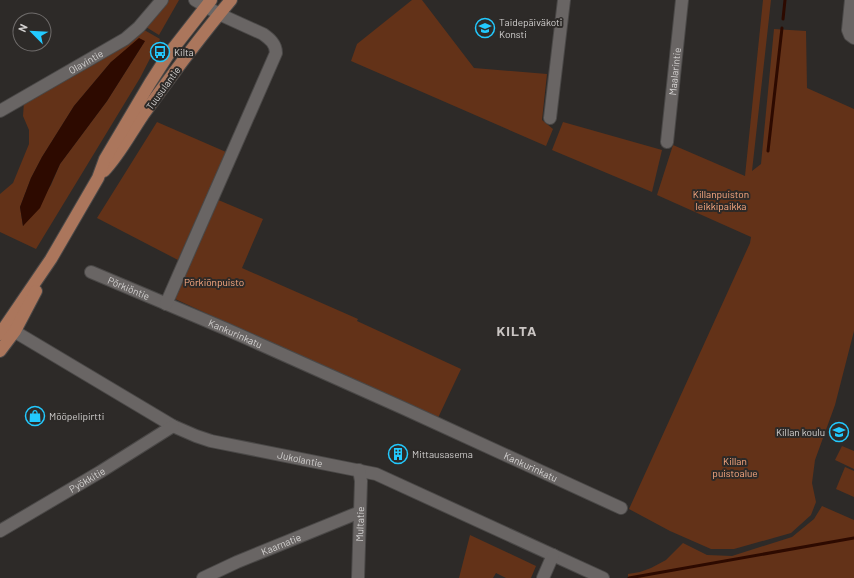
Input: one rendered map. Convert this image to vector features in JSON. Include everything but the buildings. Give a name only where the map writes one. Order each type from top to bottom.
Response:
[{"type":"main road","name":"Tuusulantie","points":[[98,178],[111,164],[143,116],[218,14],[231,0]]},
{"type":"main road","name":"Tuusulantie","points":[[0,351],[7,330],[28,308],[51,259],[98,178],[104,159],[150,83],[204,2]]},
{"type":"street","name":"Olavintie","points":[[0,111],[124,39],[139,27],[162,0]]},
{"type":"street","points":[[550,118],[564,0]]},
{"type":"street","name":"Maalarintie","points":[[667,142],[682,0]]},
{"type":"street","points":[[851,0],[848,30],[850,35],[854,38]]},
{"type":"street","points":[[166,304],[276,53],[274,43],[269,38],[218,14],[204,2]]},
{"type":"street","name":"Pörkiöntie","points":[[91,272],[166,304]]},
{"type":"street","name":"Kankurinkatu","points":[[166,304],[226,329],[403,408],[620,508]]},
{"type":"street","name":"Jukolantie","points":[[7,330],[173,426],[196,436],[211,441],[376,474],[603,578]]},
{"type":"street","name":"Pyökkitie","points":[[0,531],[100,472],[173,426]]},
{"type":"street","name":"Multatie","points":[[358,578],[361,481],[359,470]]},
{"type":"street","name":"Kaarnatie","points":[[203,578],[244,559],[360,512]]},
{"type":"street","points":[[543,578],[553,555]]},
{"type":"green space","points":[[164,0],[179,0],[159,35],[146,27]]},
{"type":"green space","points":[[412,0],[422,0],[474,68],[547,74],[542,120],[553,129],[546,146],[351,61],[357,44]]},
{"type":"green space","name":"Killan puistoalue","points":[[763,0],[771,0],[752,171],[761,164],[774,29],[806,31],[807,88],[854,109],[854,331],[835,405],[815,460],[812,483],[816,502],[811,515],[791,533],[734,549],[711,549],[670,531],[629,509],[750,243],[751,237],[657,195],[673,145],[745,176]]},
{"type":"green space","points":[[139,27],[160,39],[140,78],[36,249],[0,232],[0,194],[13,183],[29,144],[29,130],[23,116],[24,102]],"holes":[[[145,41],[107,101],[60,164],[51,185],[23,226],[20,207],[31,178],[42,157],[74,106],[111,62]]]},
{"type":"green space","points":[[157,122],[226,152],[178,260],[97,218]]},
{"type":"green space","points":[[563,122],[662,150],[652,192],[552,150]]},
{"type":"green space","name":"Pörkiönpuisto","points":[[216,199],[263,219],[242,268],[358,319],[357,321],[461,369],[437,420],[173,298]]},
{"type":"green space","points":[[842,446],[854,451],[854,469],[835,460]]},
{"type":"green space","points":[[845,467],[854,471],[854,497],[836,489]]},
{"type":"green space","points":[[822,506],[854,520],[854,578],[628,578],[628,574],[651,568],[666,560],[683,543],[707,555],[732,556],[792,537],[814,519]]},
{"type":"green space","points":[[470,535],[536,566],[531,578],[506,578],[496,573],[493,578],[459,578]]},
{"type":"shaded area","points":[[139,38],[145,41],[107,101],[60,164],[40,208],[23,226],[20,207],[31,178],[42,157],[74,106],[111,62]]},
{"type":"waterway","points":[[783,19],[785,0]]},
{"type":"waterway","points":[[768,151],[782,28]]},
{"type":"waterway","points":[[629,578],[854,538]]},
{"type":"place","name":"Taidepäiväkoti Konsti","points":[[485,28]]},
{"type":"place","name":"Kilta","points":[[160,52]]},
{"type":"place","name":"Mööpelipirtti","points":[[35,416]]},
{"type":"place","name":"Killan koulu","points":[[839,432]]},
{"type":"place","name":"Mittausasema","points":[[398,454]]},
{"type":"district","name":"KILTA","points":[[517,331]]},
{"type":"park label","name":"Killanpuiston leikkipaikka","points":[[721,200]]}]
